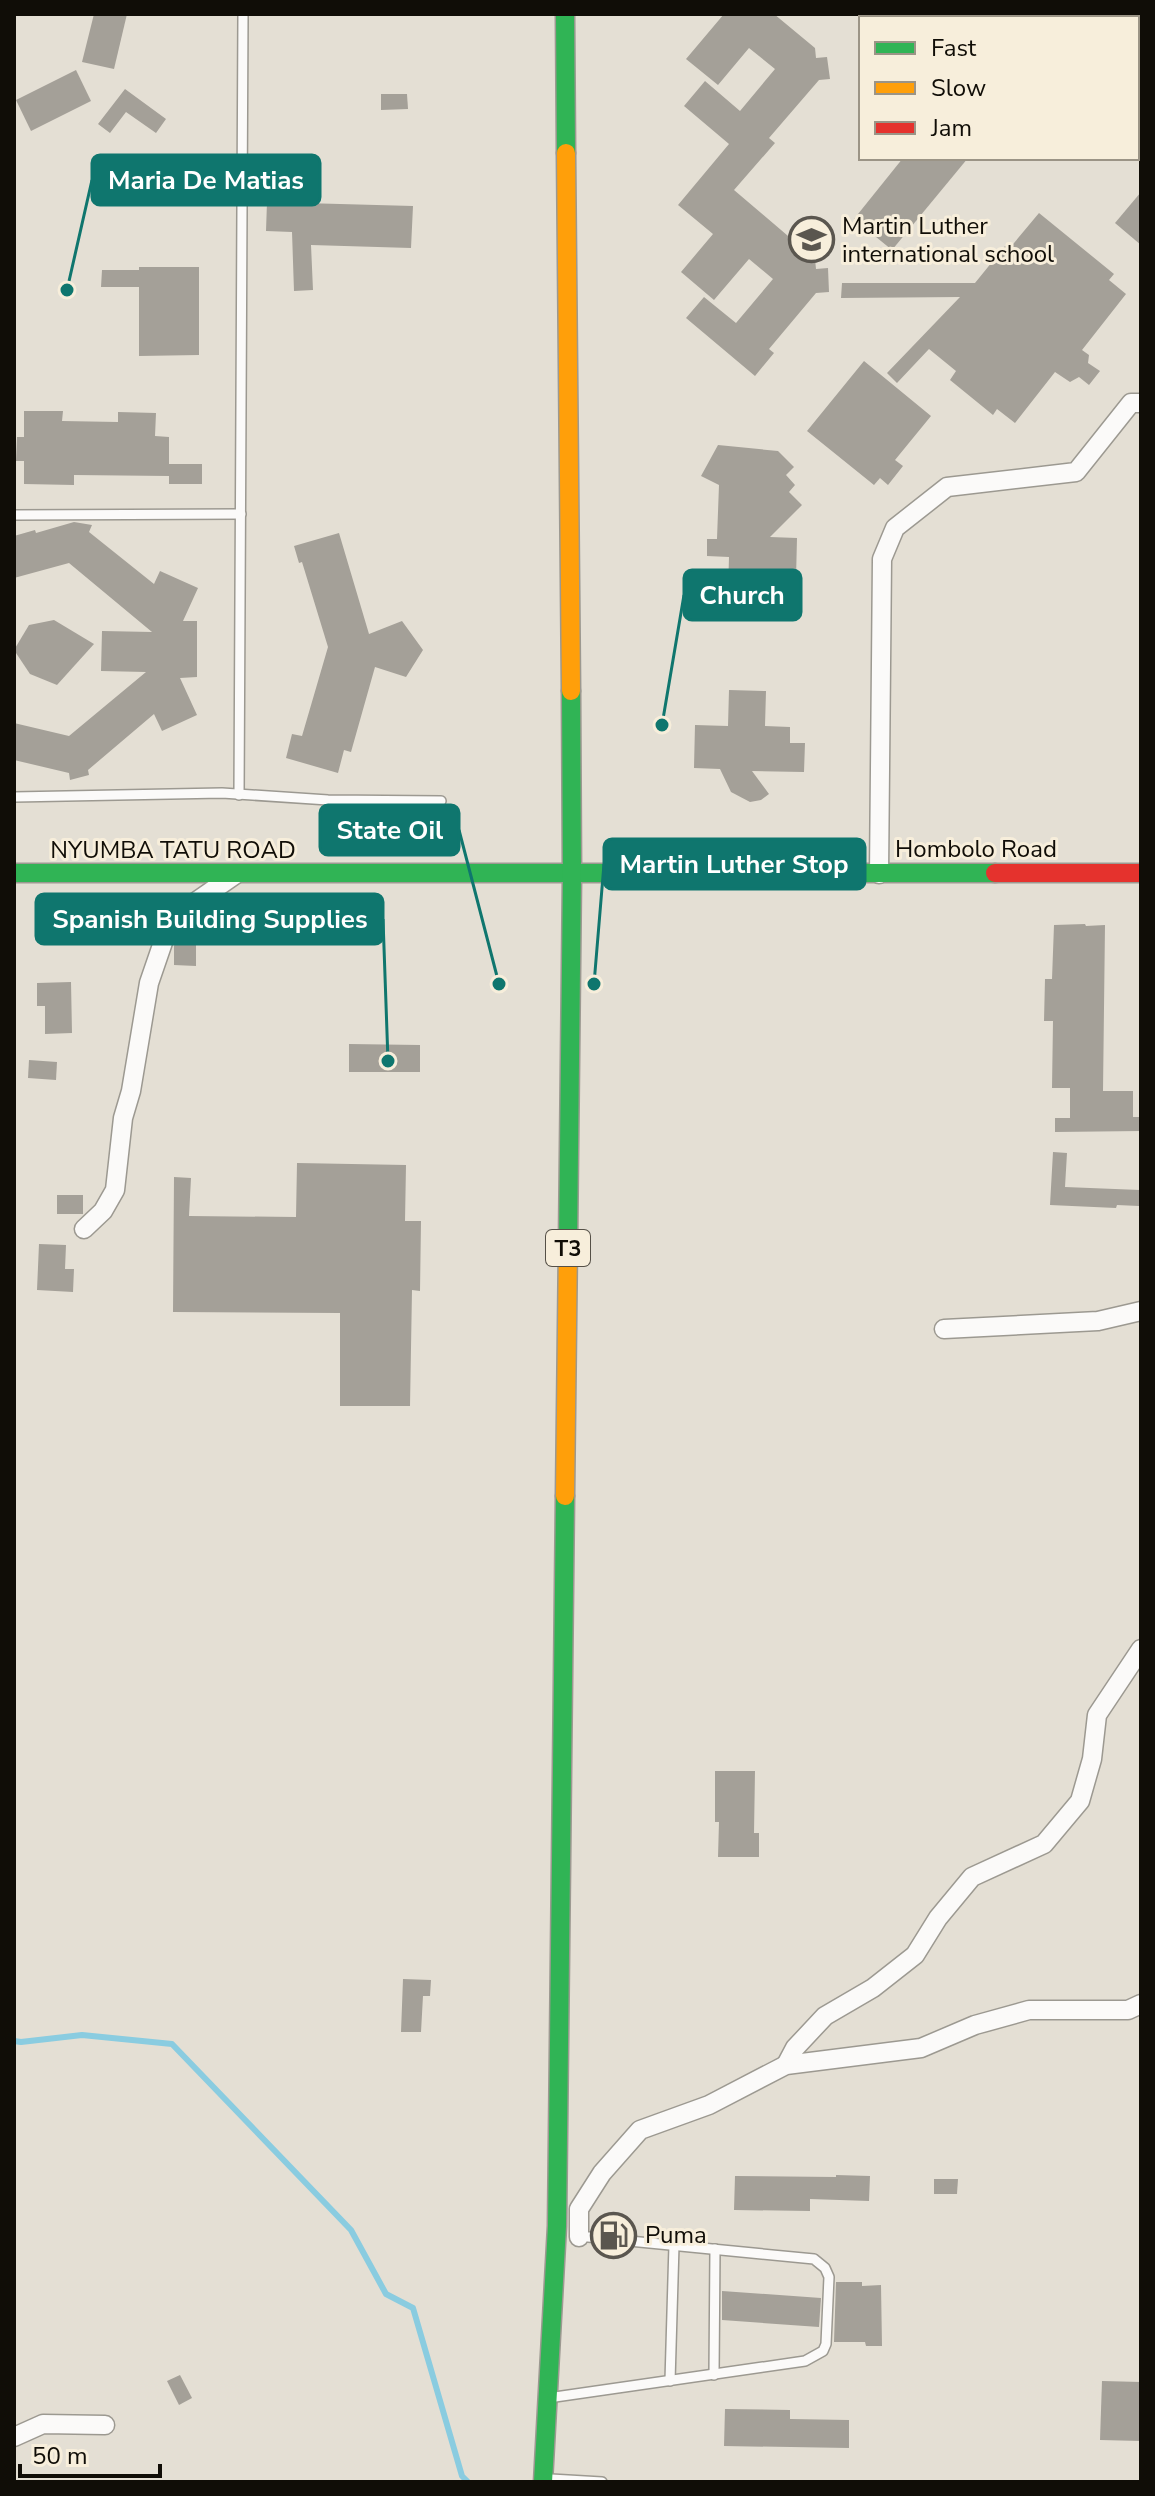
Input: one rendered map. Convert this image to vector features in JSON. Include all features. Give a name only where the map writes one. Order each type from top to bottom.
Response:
[{"type":"main road","name":"T3","points":[[543,2480],[556,2234],[572,875],[565,14]]},
{"type":"main road","name":"NYUMBA TATU ROAD","points":[[14,873],[572,875]]},
{"type":"main road","name":"Hombolo Road","points":[[572,875],[1141,873]]},
{"type":"street","points":[[879,874],[882,559],[895,528],[947,487],[1076,472],[1131,403],[1141,403]]},
{"type":"street","points":[[84,1229],[103,1211],[115,1190],[123,1118],[135,1070],[149,983],[171,919],[236,874]]},
{"type":"street","points":[[944,1329],[1098,1321],[1141,1311]]},
{"type":"street","points":[[786,2065],[795,2048],[825,2016],[873,1988],[915,1955],[938,1918],[972,1877],[1044,1844],[1080,1801],[1092,1759],[1097,1715],[1141,1649]]},
{"type":"street","points":[[579,2237],[579,2209],[602,2173],[640,2130],[709,2105],[786,2065],[921,2048],[975,2025],[1029,2010],[1128,2010],[1141,2004]]},
{"type":"street","points":[[14,2437],[43,2424],[105,2425]]},
{"type":"lane","points":[[239,795],[243,14]]},
{"type":"lane","points":[[14,515],[241,514]]},
{"type":"lane","points":[[14,797],[239,795],[441,801]]},
{"type":"lane","points":[[548,2398],[805,2361],[823,2351],[826,2344],[829,2277],[825,2268],[814,2259],[556,2234]]},
{"type":"lane","points":[[670,2381],[674,2245]]},
{"type":"lane","points":[[714,2375],[715,2249]]},
{"type":"lane","points":[[543,2480],[602,2482]]},
{"type":"building","points":[[94,14],[127,14],[114,69],[82,62]]},
{"type":"building","points":[[724,14],[774,14],[815,48],[816,58],[827,57],[830,79],[819,80],[769,138],[775,143],[734,190],[815,259],[816,269],[828,268],[829,292],[816,293],[769,349],[774,353],[755,376],[686,318],[704,297],[736,323],[773,279],[749,259],[714,300],[681,272],[713,234],[678,205],[729,144],[684,106],[705,81],[740,111],[775,69],[749,48],[718,85],[686,59]]},
{"type":"building","points":[[76,70],[91,101],[31,131],[16,100]]},
{"type":"building","points":[[125,89],[166,119],[156,133],[126,112],[110,133],[98,124]]},
{"type":"building","points":[[381,94],[407,94],[408,109],[381,110]]},
{"type":"building","points":[[901,160],[966,160],[892,250],[854,219]]},
{"type":"building","points":[[1141,192],[1141,245],[1115,223]]},
{"type":"building","points":[[267,202],[413,206],[411,248],[311,245],[313,290],[294,291],[292,232],[266,231]]},
{"type":"building","points":[[1039,213],[1114,274],[1109,280],[1126,294],[1082,350],[1089,355],[1088,363],[1100,371],[1089,385],[1079,377],[1070,382],[1055,372],[1015,423],[997,409],[993,415],[950,380],[956,371],[929,349],[897,383],[887,373],[960,297],[841,298],[842,283],[975,283],[1005,246],[1009,249]]},
{"type":"building","points":[[139,267],[199,267],[199,355],[139,356],[139,287],[101,287],[102,270],[139,270]]},
{"type":"building","points":[[864,361],[931,416],[895,460],[903,466],[888,485],[880,478],[874,485],[807,431]]},
{"type":"building","points":[[24,411],[63,411],[62,421],[118,422],[118,412],[156,413],[155,436],[169,437],[169,476],[74,475],[74,485],[24,484],[24,461],[16,461],[17,437],[24,437]]},
{"type":"building","points":[[718,445],[778,451],[794,467],[786,475],[795,485],[789,492],[802,505],[770,537],[797,538],[796,579],[781,578],[780,587],[760,586],[760,594],[728,593],[729,557],[707,556],[707,539],[717,539],[719,485],[701,476]]},
{"type":"building","points":[[169,464],[202,464],[202,484],[169,484]]},
{"type":"building","points":[[74,522],[92,525],[89,532],[154,584],[160,571],[198,588],[183,621],[197,621],[197,677],[180,678],[197,715],[162,731],[154,714],[88,770],[89,775],[70,780],[69,773],[14,760],[14,723],[69,736],[146,672],[101,671],[102,631],[152,632],[69,563],[14,578],[14,536]]},
{"type":"building","points":[[339,533],[369,634],[402,621],[423,650],[406,677],[375,667],[351,752],[344,750],[338,773],[286,758],[292,734],[302,736],[328,647],[302,562],[299,563],[294,546]]},
{"type":"building","points":[[54,620],[94,644],[57,685],[30,674],[14,650],[29,625]]},
{"type":"building","points":[[729,690],[766,691],[765,726],[790,727],[790,743],[805,743],[804,772],[752,771],[769,794],[761,800],[750,802],[731,792],[720,769],[694,768],[695,725],[728,726]]},
{"type":"building","points":[[1054,925],[1105,925],[1103,1091],[1133,1091],[1133,1117],[1141,1117],[1141,1131],[1055,1132],[1055,1118],[1070,1118],[1070,1088],[1052,1088],[1053,1021],[1044,1021],[1045,979],[1052,979]]},
{"type":"building","points":[[180,929],[196,929],[196,966],[174,965],[174,946]]},
{"type":"building","points":[[71,982],[72,1033],[45,1034],[45,1006],[37,1006],[37,983]]},
{"type":"building","points":[[349,1044],[420,1045],[420,1072],[349,1072]]},
{"type":"building","points":[[29,1060],[57,1062],[56,1080],[28,1078]]},
{"type":"building","points":[[1053,1152],[1067,1153],[1065,1187],[1140,1190],[1139,1206],[1050,1205]]},
{"type":"building","points":[[297,1163],[406,1165],[405,1221],[421,1221],[420,1291],[412,1290],[410,1406],[340,1406],[340,1313],[173,1312],[174,1177],[191,1178],[189,1216],[296,1217]]},
{"type":"building","points":[[57,1195],[83,1195],[83,1214],[57,1214]]},
{"type":"building","points":[[39,1244],[66,1245],[65,1269],[74,1269],[73,1292],[37,1290]]},
{"type":"building","points":[[715,1771],[755,1771],[754,1833],[759,1833],[759,1857],[718,1857]]},
{"type":"building","points":[[403,1979],[431,1980],[430,1996],[423,1996],[421,2032],[401,2032]]},
{"type":"building","points":[[735,2176],[870,2176],[869,2201],[810,2199],[810,2211],[734,2210]]},
{"type":"building","points":[[934,2179],[958,2179],[957,2194],[934,2194]]},
{"type":"building","points":[[836,2282],[881,2285],[882,2346],[866,2346],[865,2342],[834,2342]]},
{"type":"building","points":[[722,2291],[821,2298],[819,2327],[722,2320]]},
{"type":"building","points":[[180,2375],[192,2398],[179,2405],[167,2381]]},
{"type":"building","points":[[1102,2381],[1141,2382],[1141,2441],[1100,2440]]},
{"type":"building","points":[[725,2409],[790,2410],[790,2419],[849,2420],[849,2448],[724,2446]]},
{"type":"waterway","points":[[14,2041],[82,2035],[172,2044],[351,2230],[386,2294],[413,2308],[462,2476],[468,2482]]},
{"type":"traffic: fast","points":[[565,14],[566,153]]},
{"type":"traffic: fast","points":[[568,1242],[571,691]]},
{"type":"traffic: fast","points":[[14,873],[995,873]]},
{"type":"traffic: fast","points":[[543,2482],[557,2226],[565,1496]]},
{"type":"traffic: slow","points":[[566,153],[571,691]]},
{"type":"traffic: slow","points":[[565,1496],[568,1242]]},
{"type":"traffic: jam","points":[[995,873],[1141,873]]},
{"type":"place","name":"Martin Luther international school","points":[[811,240]]},
{"type":"place","name":"Maria De Matias","points":[[67,290]]},
{"type":"place","name":"Church","points":[[662,725]]},
{"type":"place","name":"State Oil","points":[[499,984]]},
{"type":"place","name":"Martin Luther Stop","points":[[594,984]]},
{"type":"place","name":"Spanish Building Supplies","points":[[388,1061]]},
{"type":"place","name":"Puma","points":[[614,2235]]}]
